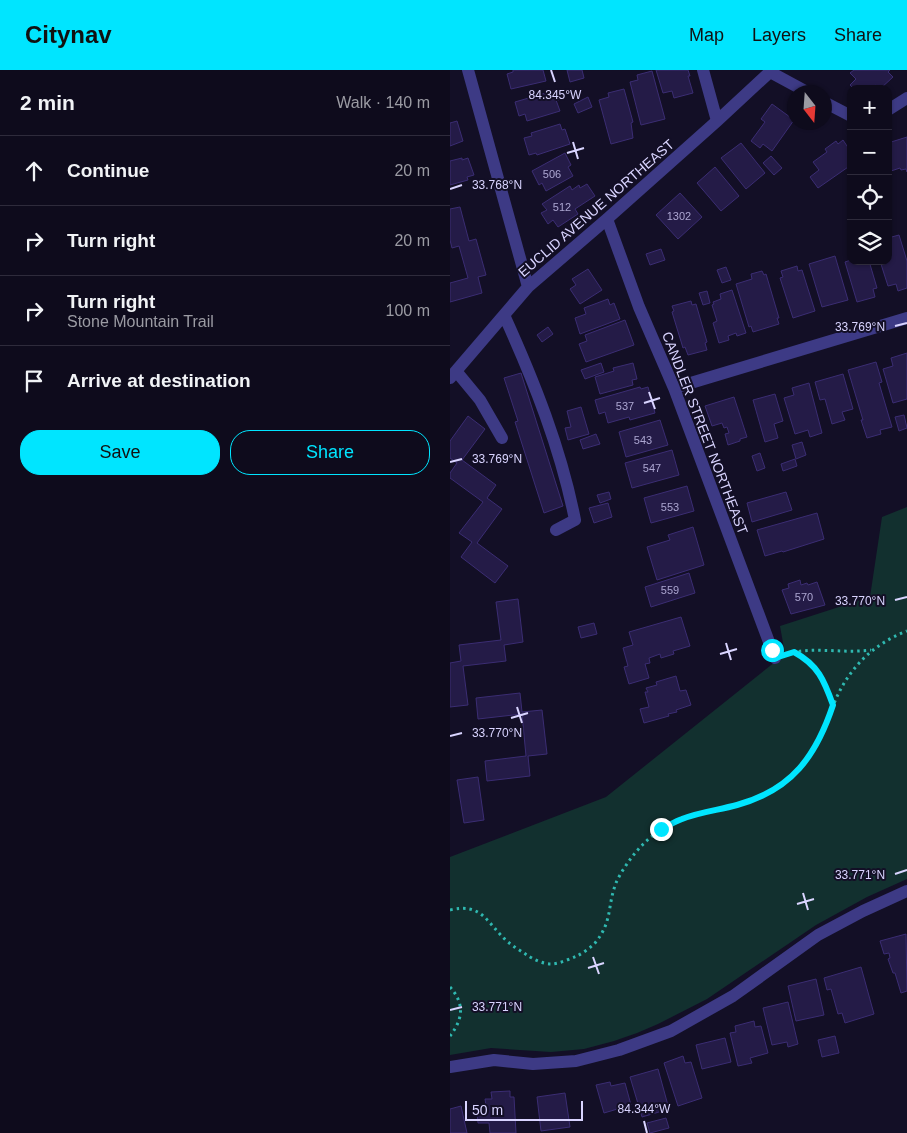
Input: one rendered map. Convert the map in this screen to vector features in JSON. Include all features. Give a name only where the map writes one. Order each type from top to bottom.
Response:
[{"type":"street","points":[[468,70],[528,287]]},
{"type":"street","points":[[703,70],[717,121]]},
{"type":"street","points":[[771,71],[796,85]]},
{"type":"street","name":"EUCLID AVENUE NORTHEAST","points":[[453,375],[528,287],[607,219],[771,71]]},
{"type":"street","points":[[892,107],[907,98]]},
{"type":"street","points":[[832,106],[847,114]]},
{"type":"street","name":"CANDLER STREET NORTHEAST","points":[[607,219],[639,307],[674,388],[775,658]]},
{"type":"street","points":[[504,315],[544,409],[569,488],[575,520],[556,530]]},
{"type":"street","points":[[674,388],[907,318]]},
{"type":"street","points":[[453,375],[480,400],[502,438]]},
{"type":"street","points":[[450,1067],[494,1060],[533,1064],[576,1061],[619,1050],[671,1031],[734,996],[818,935],[863,911],[907,891]]},
{"type":"path","points":[[450,910],[462,907],[482,914],[508,942],[534,960],[551,964],[579,955],[591,947],[603,933],[608,923],[616,883],[626,866],[645,842],[661,829],[683,818],[739,805],[759,798],[777,788],[806,762],[824,732],[833,705],[847,677],[859,662],[872,650],[894,636],[907,631]]},
{"type":"path","points":[[775,658],[794,652],[872,650]]},
{"type":"path","points":[[794,652],[807,659],[818,671],[833,705]]},
{"type":"path","points":[[450,987],[459,999],[461,1012],[456,1029],[450,1036]]},
{"type":"green space","points":[[907,507],[907,879],[867,897],[816,925],[707,999],[637,1033],[584,1049],[551,1052],[491,1048],[450,1055],[450,857],[606,797],[785,654],[780,626],[870,597],[882,517]]},
{"type":"building","points":[[513,70],[543,70],[546,81],[511,89],[507,74],[513,72]]},
{"type":"building","points":[[567,70],[582,70],[584,78],[570,82]]},
{"type":"building","points":[[656,70],[688,70],[693,93],[674,98],[672,91],[663,93]]},
{"type":"building","points":[[854,70],[890,70],[888,72],[893,77],[884,85],[850,85],[856,79],[850,73]]},
{"type":"building","points":[[652,71],[665,119],[641,125],[630,82],[638,80],[637,75]]},
{"type":"building","points":[[624,89],[633,122],[631,123],[633,138],[611,144],[599,100],[609,97],[608,93]]},
{"type":"building","points":[[556,90],[559,100],[556,100],[560,111],[527,121],[525,114],[519,116],[515,102]]},
{"type":"building","points":[[588,97],[592,107],[578,113],[574,104]]},
{"type":"building","points":[[772,104],[787,115],[787,130],[772,151],[763,144],[760,148],[751,141],[765,122],[761,119]]},
{"type":"building","points":[[457,121],[463,141],[450,146],[450,123]]},
{"type":"building","points":[[560,124],[562,130],[565,129],[570,144],[537,155],[536,153],[529,155],[524,138],[532,136],[531,133]]},
{"type":"building","points":[[907,137],[907,172],[906,169],[901,170],[900,168],[892,171],[892,142]]},
{"type":"building","points":[[843,140],[847,146],[847,168],[818,188],[810,177],[819,170],[813,162],[827,152],[825,149],[836,141],[838,144]]},
{"type":"building","points":[[741,143],[765,173],[746,189],[721,158]]},
{"type":"building","points":[[565,153],[571,165],[568,167],[573,176],[546,191],[542,183],[539,185],[532,171]]},
{"type":"building","points":[[771,156],[782,168],[774,175],[763,163]]},
{"type":"building","points":[[462,158],[462,160],[468,158],[474,175],[467,177],[468,180],[450,185],[450,161]]},
{"type":"building","points":[[715,167],[739,196],[721,211],[697,183]]},
{"type":"building","points":[[587,184],[595,196],[575,209],[578,214],[558,227],[553,220],[548,224],[541,213],[547,210],[542,204],[570,186],[572,190],[579,185],[580,188]]},
{"type":"building","points":[[680,193],[702,217],[678,239],[656,215]]},
{"type":"building","points":[[460,207],[469,241],[476,239],[486,275],[478,277],[482,293],[450,302],[450,283],[468,278],[459,246],[452,248],[450,240],[450,209]]},
{"type":"building","points":[[899,235],[907,261],[907,288],[898,291],[896,284],[888,286],[881,265],[892,265],[892,237]]},
{"type":"building","points":[[661,249],[665,260],[650,265],[646,254]]},
{"type":"building","points":[[835,256],[848,300],[822,307],[809,264]]},
{"type":"building","points":[[847,261],[847,265],[870,265],[877,288],[873,289],[875,297],[857,302],[845,262]]},
{"type":"building","points":[[797,266],[798,271],[802,270],[815,311],[793,318],[780,278],[783,277],[781,271]]},
{"type":"building","points":[[726,267],[731,280],[722,283],[717,270]]},
{"type":"building","points":[[588,269],[602,290],[580,304],[570,289],[576,285],[572,279]]},
{"type":"building","points":[[762,271],[764,275],[766,274],[779,318],[777,318],[779,324],[753,332],[751,326],[749,327],[736,284],[752,279],[751,274]]},
{"type":"building","points":[[732,290],[746,333],[737,336],[736,333],[728,336],[729,340],[719,343],[713,323],[717,321],[712,305],[714,304],[713,302],[721,299],[720,294]]},
{"type":"building","points":[[707,291],[710,303],[703,305],[699,293]]},
{"type":"building","points":[[608,299],[610,305],[614,303],[620,319],[580,334],[575,318],[586,314],[584,308]]},
{"type":"building","points":[[691,301],[692,305],[696,304],[707,342],[705,343],[707,350],[688,355],[685,347],[683,348],[672,312],[674,311],[672,306]]},
{"type":"building","points":[[625,320],[634,345],[586,362],[579,344],[587,341],[585,335]]},
{"type":"building","points":[[548,327],[553,334],[542,342],[537,335]]},
{"type":"building","points":[[907,353],[907,399],[893,403],[883,369],[893,366],[891,358]]},
{"type":"building","points":[[876,362],[882,382],[879,383],[892,427],[880,430],[881,434],[867,438],[848,370]]},
{"type":"building","points":[[601,363],[604,372],[585,379],[581,370]]},
{"type":"building","points":[[633,363],[637,379],[632,380],[633,385],[600,394],[595,377],[614,371],[613,368]]},
{"type":"building","points":[[521,373],[563,506],[544,513],[515,422],[518,421],[504,378]]},
{"type":"building","points":[[843,374],[853,409],[842,412],[845,420],[832,424],[825,399],[820,400],[815,382]]},
{"type":"building","points":[[809,383],[822,433],[810,437],[808,430],[795,434],[784,398],[794,395],[792,388]]},
{"type":"building","points":[[640,387],[641,389],[648,387],[655,413],[630,420],[629,417],[608,423],[605,412],[599,414],[595,400]]},
{"type":"building","points":[[775,394],[783,421],[774,424],[778,438],[765,442],[753,400]]},
{"type":"building","points":[[734,397],[747,437],[728,445],[725,434],[729,433],[727,427],[724,428],[722,423],[712,426],[705,406]]},
{"type":"building","points":[[581,407],[589,434],[568,440],[565,428],[571,427],[567,411]]},
{"type":"building","points":[[904,415],[907,428],[899,431],[895,417]]},
{"type":"building","points":[[468,416],[485,429],[462,460],[496,485],[487,498],[502,509],[477,543],[508,566],[495,583],[461,557],[472,542],[459,533],[483,502],[450,478],[450,473],[457,463],[450,458],[450,441]]},
{"type":"building","points":[[660,420],[668,445],[626,457],[619,432]]},
{"type":"building","points":[[596,434],[600,444],[583,449],[580,440]]},
{"type":"building","points":[[802,442],[806,455],[796,459],[792,445]]},
{"type":"building","points":[[672,450],[679,475],[632,488],[625,463]]},
{"type":"building","points":[[760,453],[765,468],[757,471],[752,456]]},
{"type":"building","points":[[795,459],[797,466],[783,471],[781,464]]},
{"type":"building","points":[[687,486],[694,511],[651,523],[644,498]]},
{"type":"building","points":[[609,492],[611,499],[600,503],[597,495]]},
{"type":"building","points":[[786,492],[792,510],[752,522],[747,503]]},
{"type":"building","points":[[608,503],[612,517],[594,523],[589,508]]},
{"type":"building","points":[[817,513],[824,539],[765,556],[757,530]]},
{"type":"building","points":[[693,527],[704,565],[657,580],[647,547],[670,540],[668,535]]},
{"type":"building","points":[[689,573],[695,593],[651,607],[645,587]]},
{"type":"building","points":[[800,580],[801,585],[817,582],[825,605],[791,614],[782,590],[789,588],[788,584]]},
{"type":"building","points":[[518,599],[523,642],[504,645],[506,661],[463,666],[468,705],[450,707],[450,663],[461,661],[459,645],[501,640],[496,602]]},
{"type":"building","points":[[681,617],[690,646],[673,651],[674,654],[661,658],[660,654],[649,658],[650,663],[645,664],[649,678],[629,684],[624,667],[628,666],[623,648],[633,645],[629,632]]},
{"type":"building","points":[[594,623],[597,634],[581,638],[578,627]]},
{"type":"building","points":[[676,676],[680,691],[686,690],[691,705],[668,714],[669,716],[644,723],[640,709],[649,707],[645,692],[648,692],[646,688],[657,685],[656,682]]},
{"type":"building","points":[[520,693],[522,712],[542,710],[547,754],[528,756],[530,776],[487,781],[485,761],[526,756],[522,714],[478,719],[476,698]]},
{"type":"building","points":[[478,777],[484,820],[464,823],[457,780]]},
{"type":"building","points":[[906,934],[907,991],[901,993],[895,973],[893,973],[888,959],[890,958],[889,953],[884,954],[880,941]]},
{"type":"building","points":[[861,967],[874,1014],[845,1023],[842,1013],[838,1014],[831,989],[827,990],[824,978]]},
{"type":"building","points":[[816,979],[824,1015],[796,1021],[788,986]]},
{"type":"building","points":[[788,1002],[798,1044],[788,1047],[787,1042],[772,1045],[763,1008]]},
{"type":"building","points":[[754,1021],[755,1027],[761,1026],[768,1053],[750,1058],[752,1063],[738,1066],[730,1033],[736,1032],[735,1026]]},
{"type":"building","points":[[835,1036],[839,1053],[822,1057],[818,1040]]},
{"type":"building","points":[[725,1038],[731,1062],[702,1069],[696,1045]]},
{"type":"building","points":[[683,1056],[685,1063],[691,1062],[702,1098],[678,1106],[664,1063]]},
{"type":"building","points":[[658,1069],[669,1109],[642,1117],[630,1077]]},
{"type":"building","points":[[610,1082],[611,1086],[625,1083],[631,1105],[604,1113],[596,1085]]},
{"type":"building","points":[[510,1091],[510,1097],[514,1097],[516,1133],[490,1133],[489,1123],[478,1123],[477,1113],[487,1112],[485,1099],[492,1099],[491,1092]]},
{"type":"building","points":[[565,1093],[570,1127],[541,1131],[537,1097]]},
{"type":"building","points":[[461,1106],[467,1133],[450,1133],[450,1109]]},
{"type":"building","points":[[666,1118],[669,1128],[650,1133],[647,1123]]},
{"type":"route","points":[[661,829],[683,818],[739,805],[759,798],[777,788],[806,762],[824,732],[833,705],[818,671],[807,659],[794,652],[775,658],[772,650]]}]
